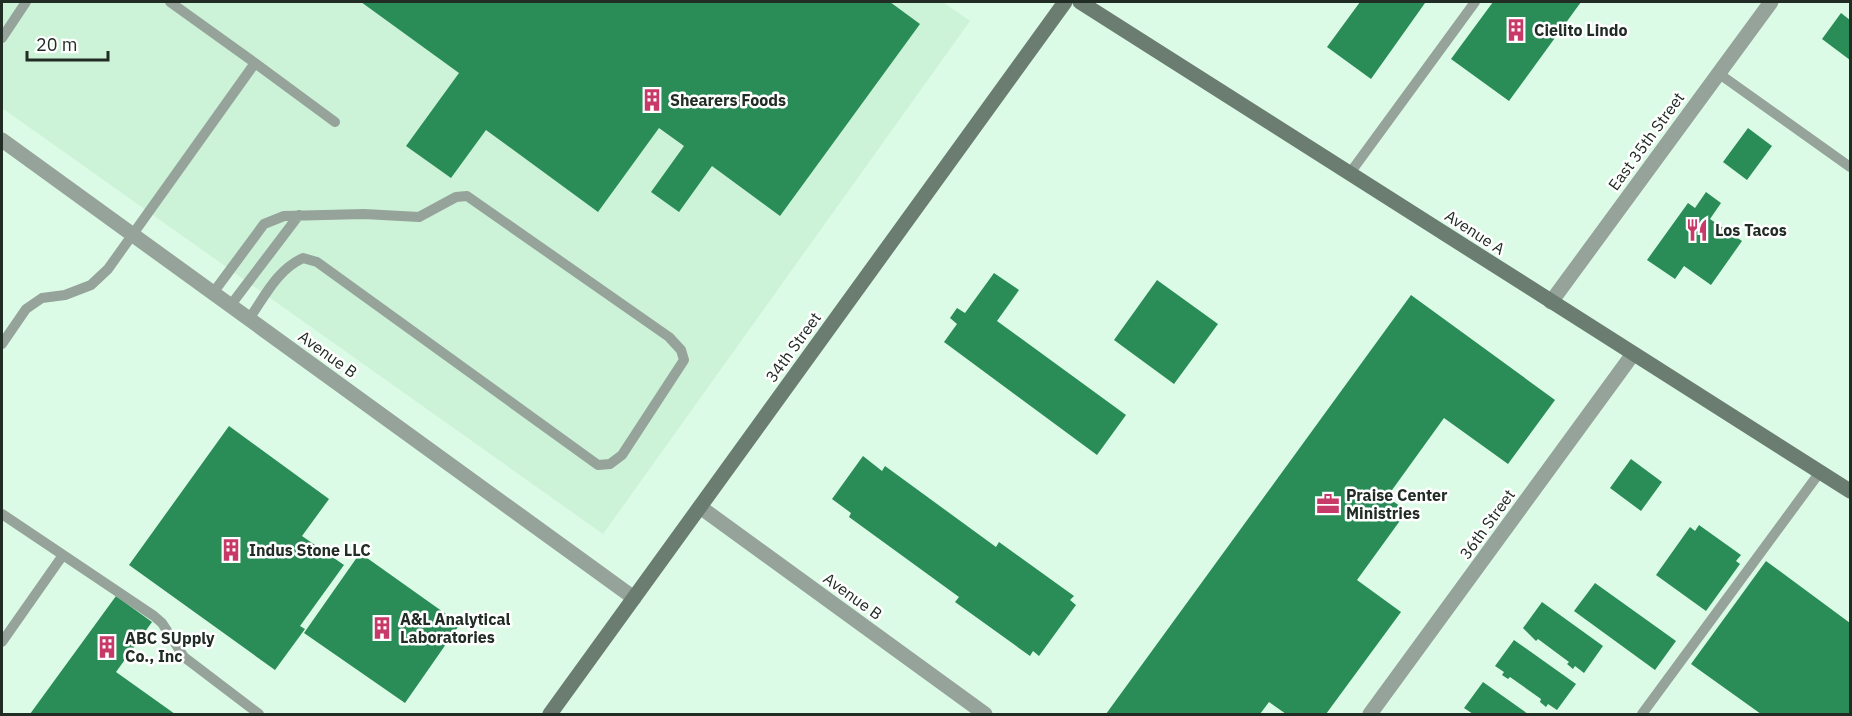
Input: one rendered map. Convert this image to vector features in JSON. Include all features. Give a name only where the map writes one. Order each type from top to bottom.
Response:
[{"type":"main road","name":"34th Street","points":[[550,714],[1065,2]]},
{"type":"main road","name":"Avenue A","points":[[1080,2],[1851,492]]},
{"type":"street","name":"East 35th Street","points":[[1551,302],[1771,2]]},
{"type":"street","name":"Avenue B","points":[[2,140],[634,598]]},
{"type":"street","name":"36th Street","points":[[1370,714],[1632,354]]},
{"type":"street","name":"Avenue B","points":[[699,507],[985,714]]},
{"type":"lane","points":[[2,38],[26,2]]},
{"type":"lane","points":[[170,2],[334,122]]},
{"type":"lane","points":[[1350,173],[1475,2]]},
{"type":"lane","points":[[2,344],[26,309],[42,298],[65,295],[91,285],[108,269],[255,63]]},
{"type":"lane","points":[[1718,74],[1851,167]]},
{"type":"lane","points":[[213,293],[264,224],[284,216],[364,214],[419,218],[456,197],[467,196],[669,337],[681,350],[684,360],[622,454],[610,464],[598,465],[316,262],[303,258],[290,264],[278,276],[249,320]]},
{"type":"lane","points":[[230,306],[299,215]]},
{"type":"lane","points":[[1642,714],[1820,472]]},
{"type":"lane","points":[[2,514],[154,616],[162,623],[183,657],[259,714]]},
{"type":"lane","points":[[2,642],[63,555]]},
{"type":"shaded area","points":[[2,2],[943,2],[970,21],[603,534],[2,108]]},
{"type":"building","name":"Shearers Foods","points":[[361,2],[890,2],[920,24],[780,216],[712,166],[679,212],[651,192],[684,146],[659,128],[598,212],[486,130],[451,178],[406,146],[459,73]]},
{"type":"building","points":[[1360,2],[1425,3],[1371,79],[1327,47]]},
{"type":"building","name":"Cielito Lindo","points":[[1493,2],[1581,2],[1509,101],[1451,59]]},
{"type":"building","points":[[1841,13],[1850,20],[1850,60],[1822,39]]},
{"type":"building","points":[[1748,128],[1772,146],[1747,180],[1723,162]]},
{"type":"building","name":"Los Tacos","points":[[1706,192],[1721,203],[1710,219],[1742,241],[1711,285],[1684,266],[1675,279],[1647,260],[1688,203],[1695,208]]},
{"type":"building","points":[[994,273],[1019,290],[997,321],[1126,415],[1097,455],[944,342],[957,324],[950,318],[957,308],[965,313]]},
{"type":"building","points":[[1157,280],[1218,324],[1174,384],[1114,340]]},
{"type":"building","name":"Praise Center Ministries","points":[[1411,295],[1555,400],[1508,464],[1444,418],[1387,497],[1407,511],[1357,580],[1401,612],[1326,714],[1286,714],[1269,702],[1260,714],[1106,714]]},
{"type":"building","name":"Indus Stone LLC","points":[[229,426],[329,499],[302,536],[344,565],[300,626],[305,629],[275,670],[129,565]]},
{"type":"building","points":[[863,456],[882,471],[885,466],[996,547],[999,542],[1074,596],[1070,600],[1076,605],[1039,656],[1033,651],[1030,656],[955,602],[959,597],[849,517],[851,513],[832,499]]},
{"type":"building","points":[[1631,459],[1662,482],[1641,511],[1610,488]]},
{"type":"building","points":[[1699,525],[1741,555],[1736,561],[1740,564],[1706,611],[1656,575],[1690,527],[1695,531]]},
{"type":"building","name":"A&L Analytical Laboratories","points":[[360,553],[460,624],[405,703],[304,633]]},
{"type":"building","points":[[1766,561],[1850,623],[1850,714],[1761,714],[1691,664]]},
{"type":"building","points":[[1595,583],[1676,641],[1655,670],[1574,611]]},
{"type":"building","name":"ABC SUpply Co., Inc","points":[[116,596],[152,622],[116,672],[175,714],[30,714]]},
{"type":"building","points":[[1542,602],[1603,646],[1584,673],[1575,666],[1573,669],[1567,664],[1569,662],[1538,639],[1536,641],[1523,628]]},
{"type":"building","points":[[1514,640],[1576,684],[1557,710],[1548,704],[1546,707],[1540,702],[1541,699],[1510,677],[1508,679],[1502,675],[1504,672],[1495,666]]},
{"type":"building","points":[[1483,682],[1528,714],[1473,714],[1464,708]]},
{"type":"place","name":"Cielito Lindo","points":[[1516,30]]},
{"type":"place","name":"Shearers Foods","points":[[652,100]]},
{"type":"place","name":"Los Tacos","points":[[1697,230]]},
{"type":"place","name":"Praise Center Ministries","points":[[1328,504]]},
{"type":"place","name":"Indus Stone LLC","points":[[231,550]]},
{"type":"place","name":"A&L Analytical Laboratories","points":[[382,628]]},
{"type":"place","name":"ABC SUpply Co., Inc","points":[[107,647]]}]
